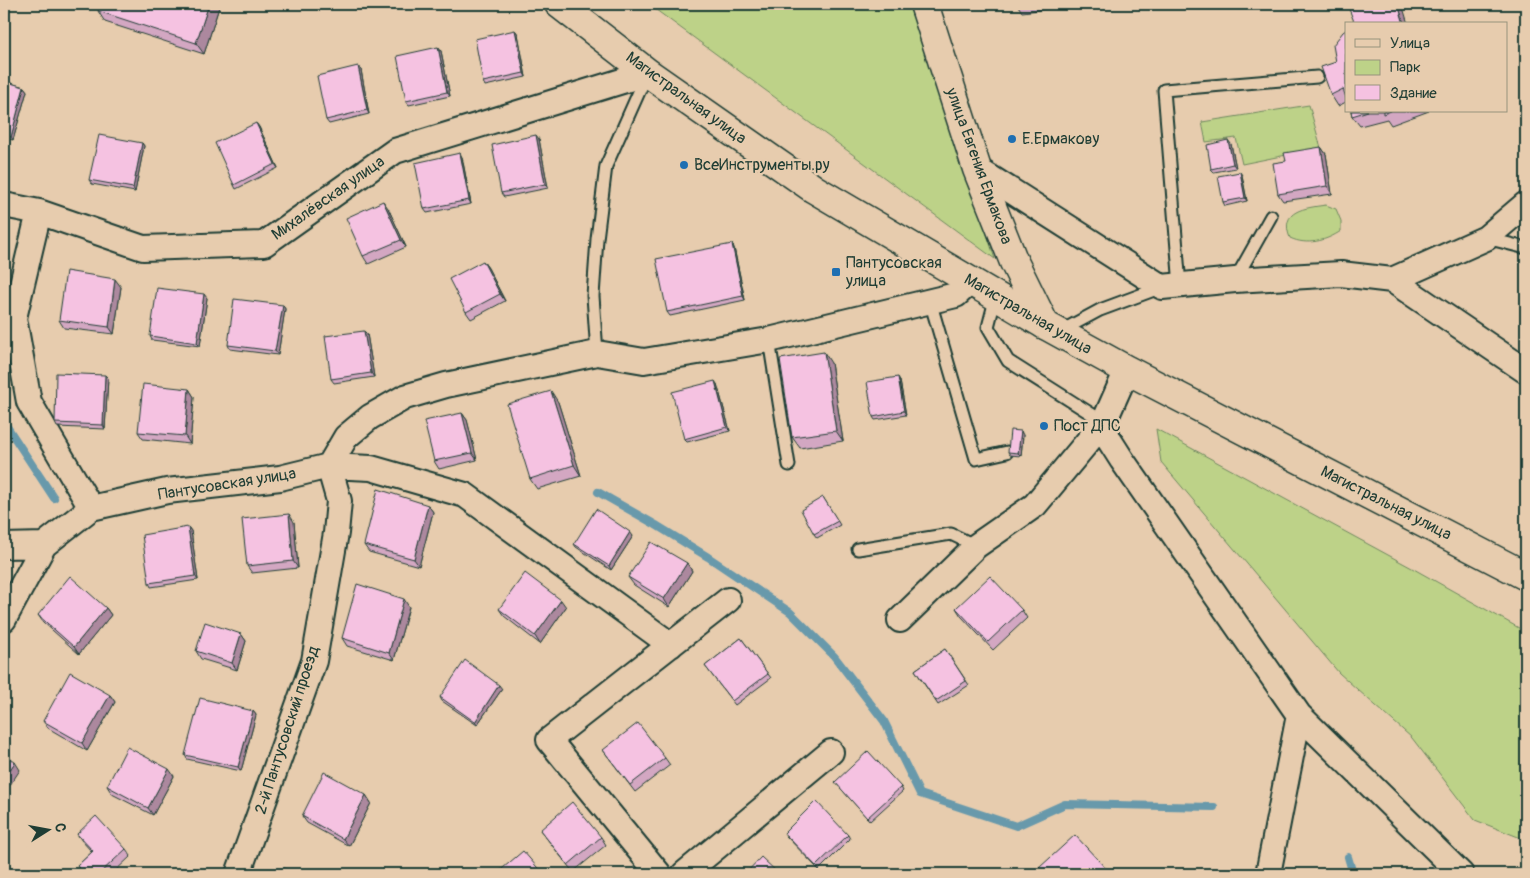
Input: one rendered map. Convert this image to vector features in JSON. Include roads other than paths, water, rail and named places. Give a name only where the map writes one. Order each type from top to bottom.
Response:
[{"type":"main road","name":"Магистральная улица","points":[[559,4],[648,73],[814,190],[1128,370],[1526,576]]},
{"type":"main road","name":"улица Евгения Ермакова","points":[[924,4],[977,169],[1014,262],[1052,328]]},
{"type":"street","name":"Михалёвская улица","points":[[4,206],[39,212],[143,248],[264,244],[395,151],[648,73]]},
{"type":"street","points":[[977,169],[1171,286],[1235,280],[1342,274],[1392,280],[1526,371]]},
{"type":"street","points":[[1392,280],[1486,238],[1526,204]]},
{"type":"street","points":[[39,212],[14,318],[29,402],[91,508]]},
{"type":"street","points":[[329,466],[346,437],[370,417],[405,397],[446,385],[597,353],[644,361],[769,340],[956,296],[971,281]]},
{"type":"street","points":[[900,620],[976,546],[1035,505],[1104,422],[1128,370]]},
{"type":"street","points":[[1104,422],[1108,438],[1122,460],[1299,715],[1462,874]]},
{"type":"street","name":"Пантусовская улица","points":[[4,619],[44,545],[91,508],[167,492],[280,478],[329,466],[372,468],[465,495],[671,645]]},
{"type":"street","name":"2-й Пантусовский проезд","points":[[238,874],[314,661],[336,533],[339,501],[329,466]]},
{"type":"street","points":[[4,546],[44,545]]},
{"type":"street","points":[[659,874],[549,740],[728,600]]},
{"type":"street","points":[[1268,874],[1299,715]]},
{"type":"street","points":[[684,874],[831,752]]},
{"type":"lane","points":[[597,353],[593,296],[597,239],[606,166],[648,73]]},
{"type":"lane","points":[[1052,328],[1171,286],[1164,90],[1317,77]]},
{"type":"lane","points":[[1235,280],[1271,216]]},
{"type":"lane","points":[[1486,238],[1526,248]]},
{"type":"lane","points":[[996,296],[988,327],[1008,361],[1104,422]]},
{"type":"lane","points":[[930,301],[976,459],[1007,452]]},
{"type":"lane","points":[[769,340],[789,465]]},
{"type":"lane","points":[[858,549],[951,534],[976,546]]},
{"type":"waterway","points":[[4,422],[54,498]]},
{"type":"waterway","points":[[598,492],[708,557],[790,612],[834,656],[884,721],[920,794],[1016,826],[1065,804],[1214,807]]},
{"type":"waterway","points":[[1348,857],[1353,874]]},
{"type":"place","name":"Е.Ермакову","points":[[1012,139]]},
{"type":"place","name":"ВсеИнструменты.ру","points":[[684,165]]},
{"type":"place","name":"Пантусовская улица","points":[[836,272]]},
{"type":"place","name":"Пост ДПС","points":[[1044,426]]}]
